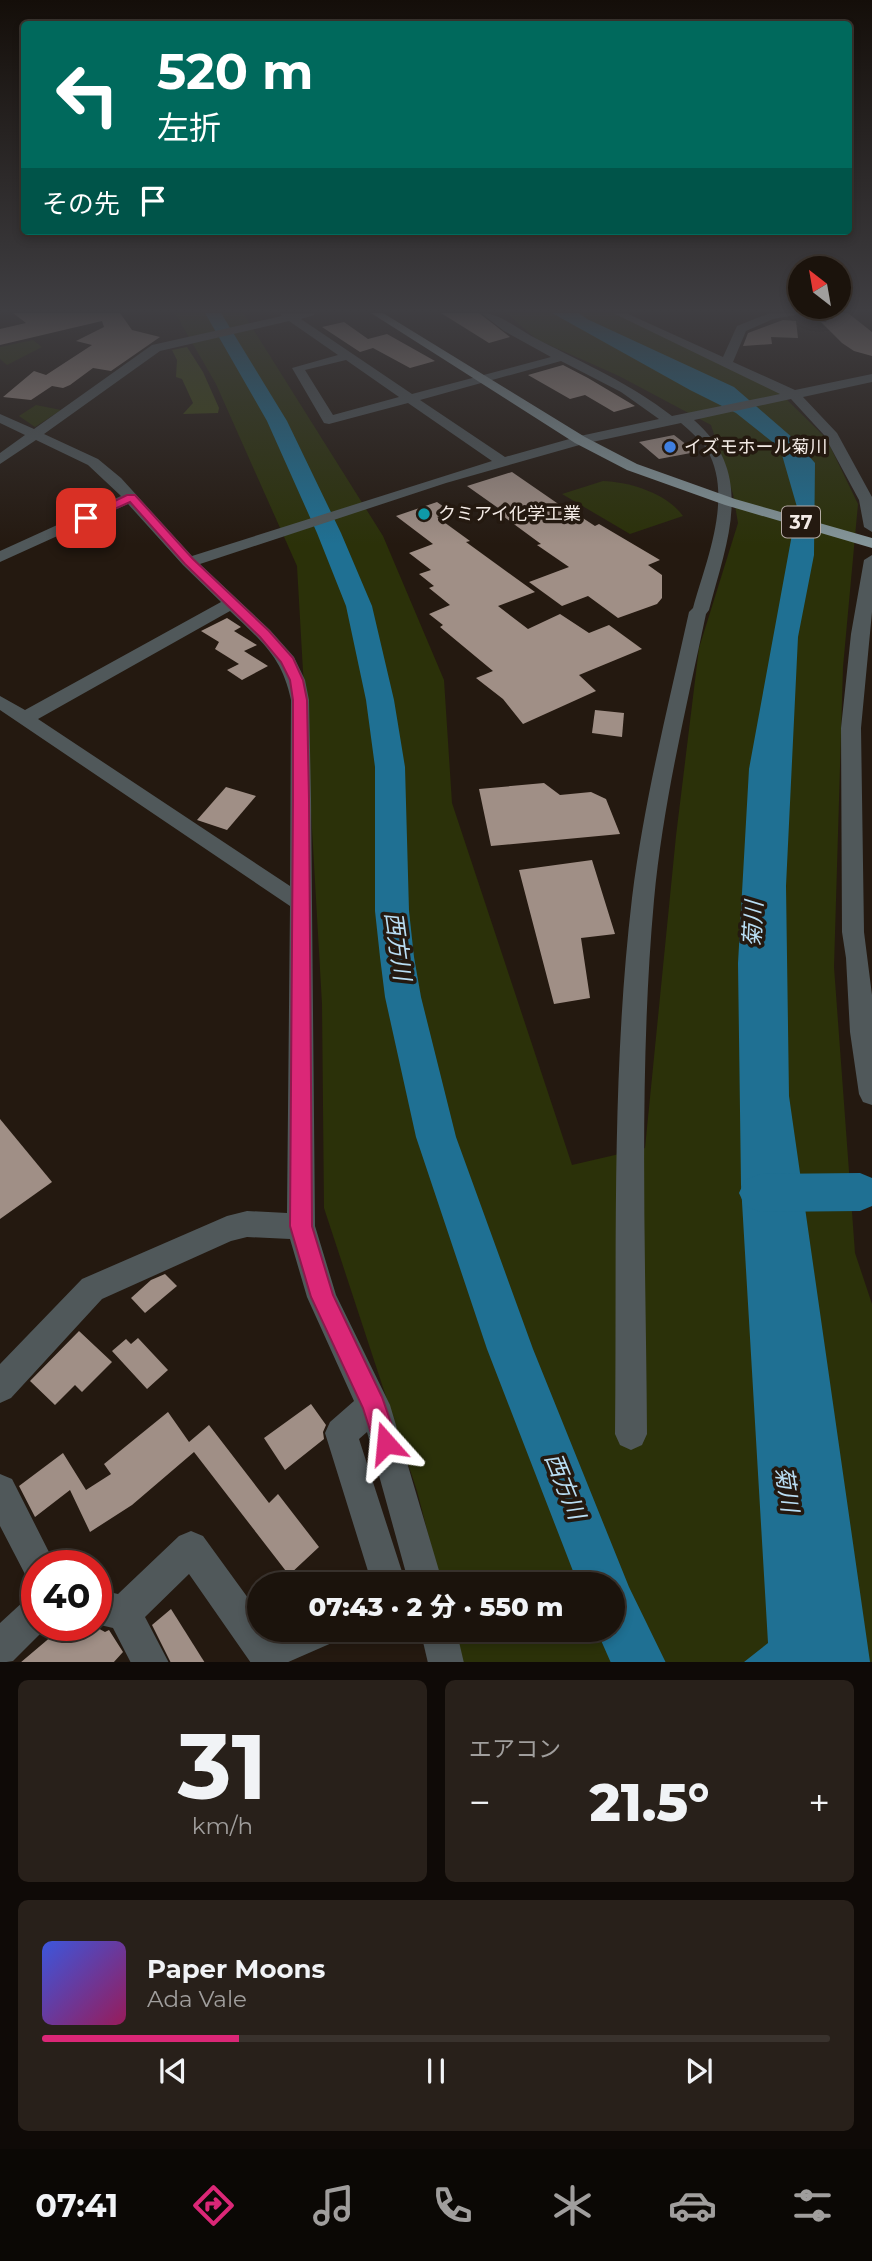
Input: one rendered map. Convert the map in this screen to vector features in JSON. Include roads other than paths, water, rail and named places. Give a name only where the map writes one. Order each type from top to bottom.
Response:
[{"type":"main road","name":"37","points":[[501,391],[580,440],[632,467],[727,501],[872,543]]},
{"type":"street","points":[[0,460],[95,391]]},
{"type":"street","points":[[311,391],[329,420],[443,391]]},
{"type":"street","points":[[397,391],[503,461]]},
{"type":"street","points":[[626,391],[696,428],[716,452],[723,471],[727,501],[701,610],[698,612],[655,806],[643,901],[632,1077],[631,1434]]},
{"type":"street","points":[[783,391],[818,418],[835,441],[866,500],[872,527]]},
{"type":"street","points":[[189,562],[503,461],[580,440],[814,391]]},
{"type":"street","points":[[0,418],[93,462],[131,497],[189,562],[288,661],[296,680],[300,700],[301,1226],[322,1297],[374,1405],[423,1572]]},
{"type":"street","points":[[0,557],[131,497]]},
{"type":"street","points":[[872,560],[860,634],[851,742],[853,932],[858,958],[862,1032],[872,1094]]},
{"type":"street","points":[[25,718],[232,603]]},
{"type":"street","points":[[0,702],[301,902]]},
{"type":"street","points":[[0,1387],[93,1289],[227,1229],[247,1224],[301,1226]]},
{"type":"street","points":[[374,1405],[341,1433],[385,1572]]},
{"type":"street","points":[[0,1491],[31,1550]]},
{"type":"street","points":[[112,1608],[191,1548],[264,1659],[296,1642]]},
{"type":"street","points":[[112,1613],[151,1662]]},
{"type":"street","points":[[0,1648],[21,1628]]},
{"type":"street","points":[[441,1642],[446,1662]]},
{"type":"water","name":"菊川","points":[[691,391],[738,391],[794,439],[815,463],[814,555],[798,637],[786,886],[789,1096],[870,1662],[744,1662],[768,1643],[741,1185],[738,963],[749,769],[797,507],[780,448],[736,413]]},
{"type":"waterway","name":"西方川","points":[[259,391],[277,421],[329,533],[359,606],[380,700],[390,767],[392,911],[397,957],[403,997],[436,1137],[510,1349],[599,1572]]},
{"type":"waterway","points":[[760,1193],[860,1192]]},
{"type":"waterway","name":"西方川","points":[[625,1633],[639,1662]]},
{"type":"place","name":"イズモホール菊川","points":[[670,447]]},
{"type":"place","name":"クミアイ化学工業","points":[[424,514]]}]
